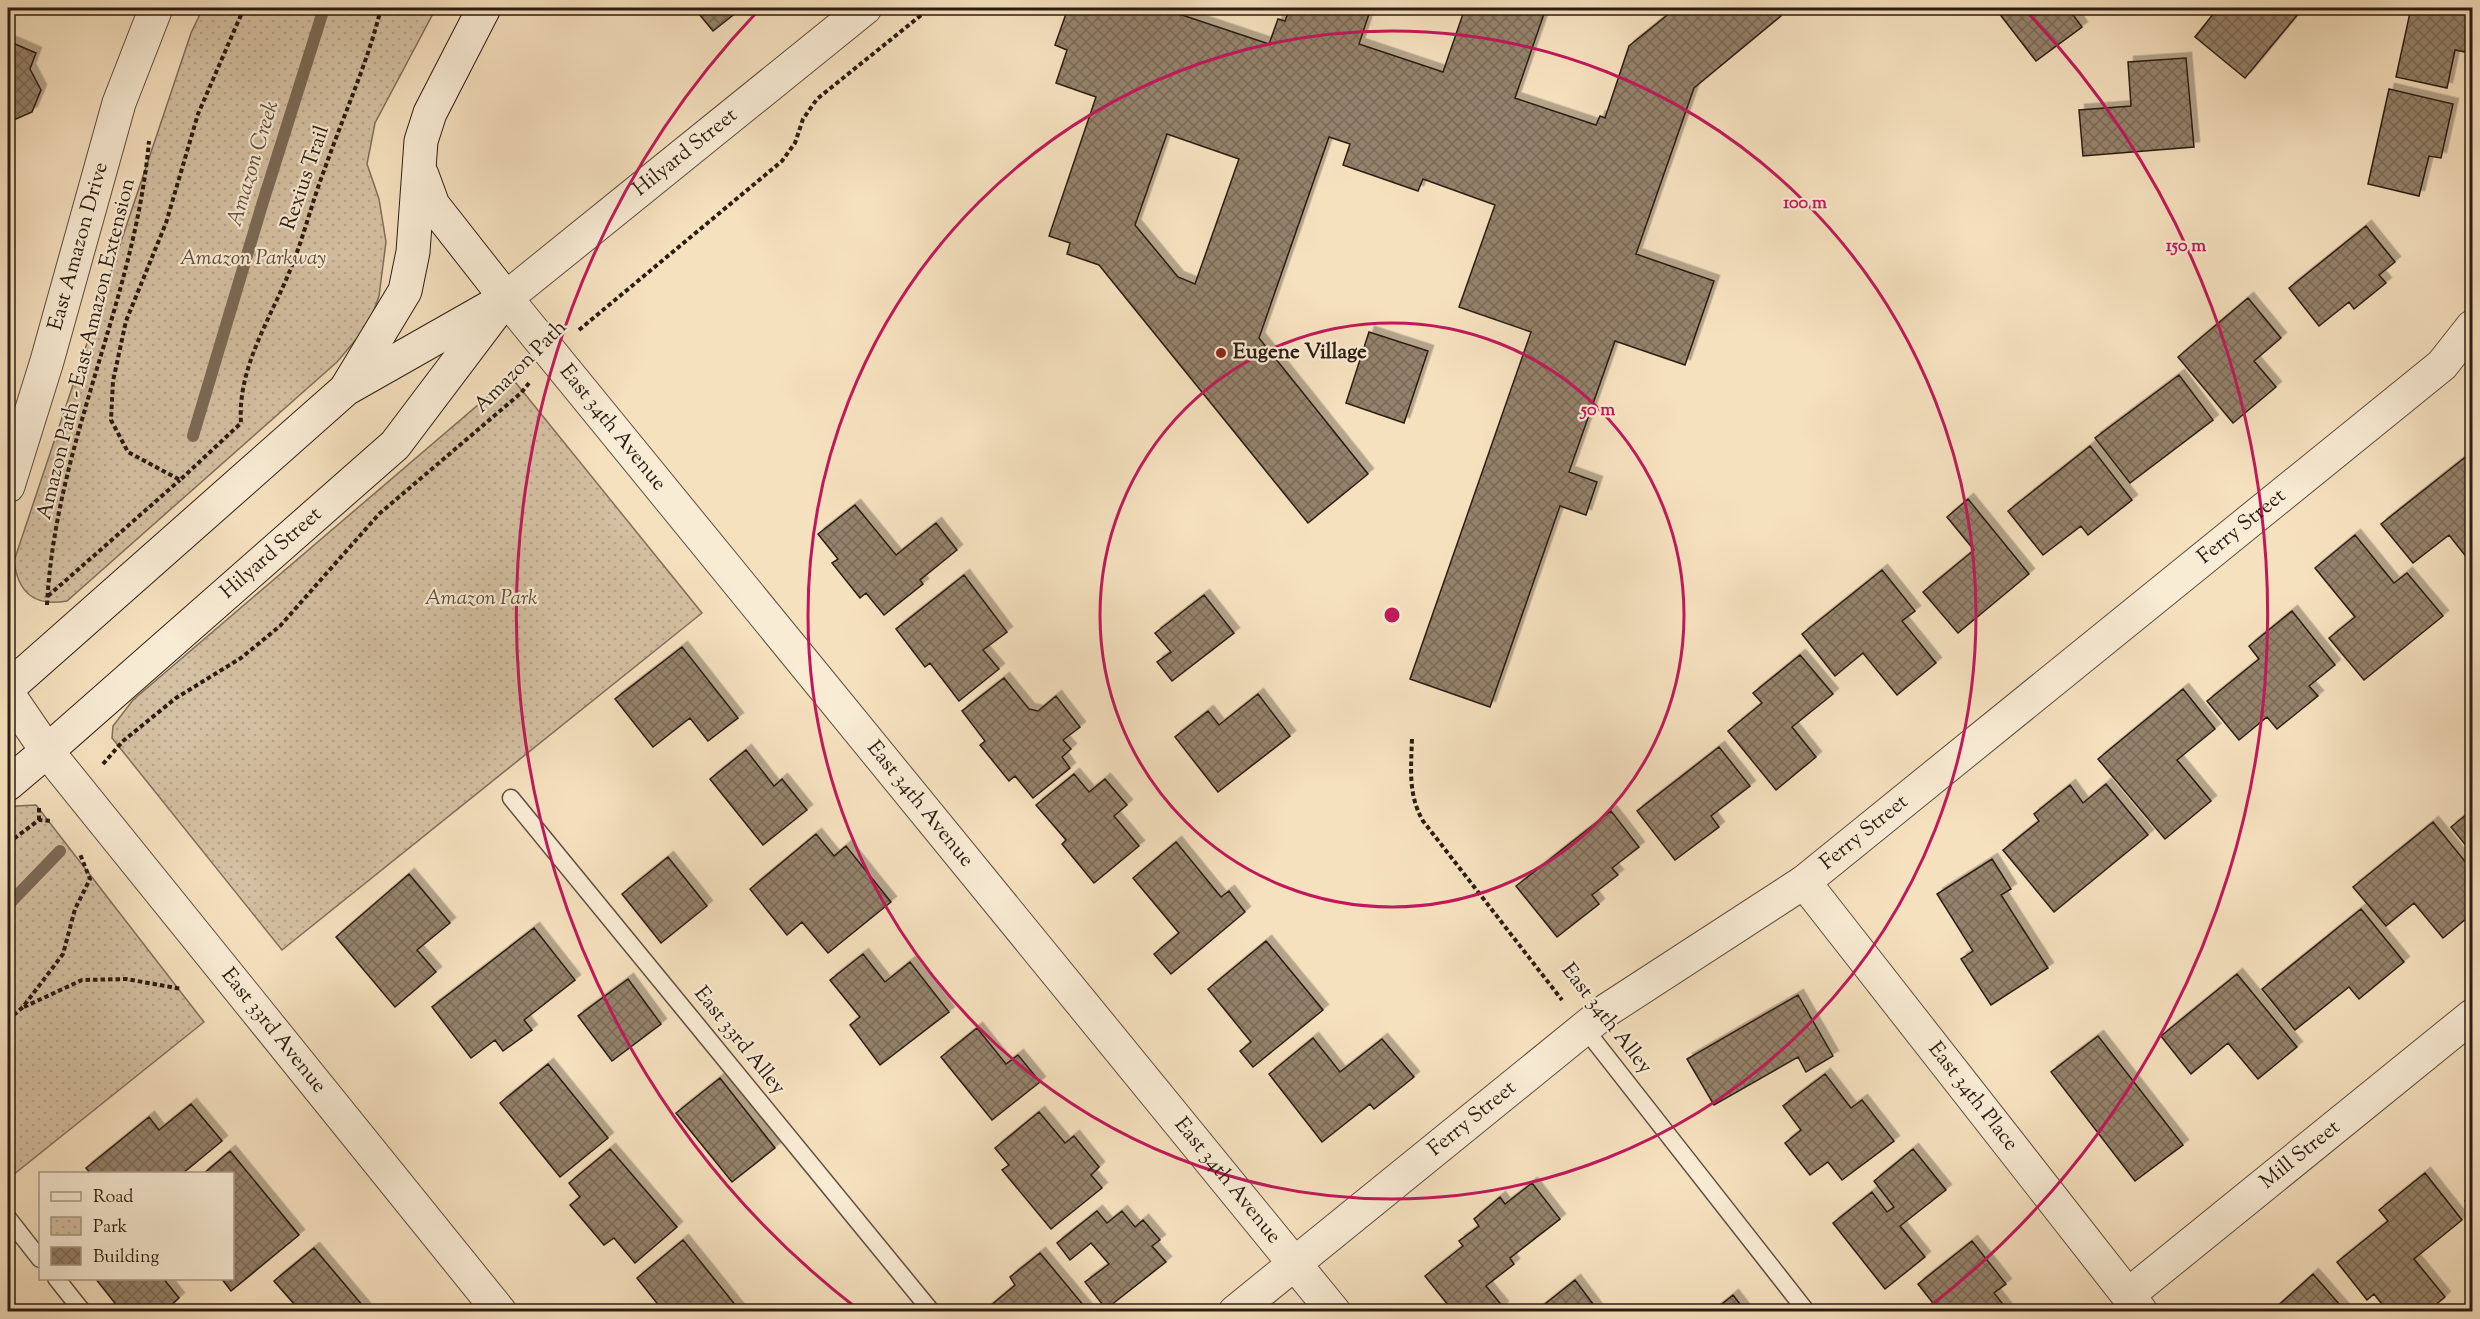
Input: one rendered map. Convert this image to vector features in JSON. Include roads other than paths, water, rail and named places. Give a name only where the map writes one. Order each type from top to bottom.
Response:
[{"type":"street","name":"East Amazon Drive","points":[[8,486],[47,361],[119,103],[156,8]]},
{"type":"street","points":[[346,388],[405,291],[413,252],[421,141],[430,113],[484,8]]},
{"type":"street","name":"Hilyard Street","points":[[8,688],[346,388],[506,298],[865,8]]},
{"type":"street","name":"East 34th Avenue","points":[[420,168],[433,205],[506,298],[1335,1311]]},
{"type":"street","name":"Hilyard Street","points":[[8,784],[395,445],[506,298]]},
{"type":"street","name":"Ferry Street","points":[[1235,1311],[1630,994],[1804,882],[2442,365],[2472,327]]},
{"type":"street","points":[[8,694],[47,751]]},
{"type":"street","name":"East 33rd Avenue","points":[[47,751],[501,1311]]},
{"type":"street","name":"East 34th Place","points":[[1804,882],[2134,1303]]},
{"type":"street","name":"Mill Street","points":[[2134,1303],[2472,1016]]},
{"type":"lane","name":"East 33rd Alley","points":[[511,798],[932,1311]]},
{"type":"lane","name":"East 34th Alley","points":[[1585,1029],[1807,1311]]},
{"type":"lane","points":[[8,1218],[39,1258]]},
{"type":"lane","points":[[59,1280],[83,1311]]},
{"type":"waterway","name":"Amazon Creek","points":[[193,436],[324,8]]},
{"type":"waterway","name":"Amazon Creek","points":[[8,905],[60,851]]},
{"type":"place","name":"Eugene Village","points":[[1221,353]]},
{"type":"park label","name":"Amazon Parkway","points":[[253,259]]},
{"type":"park label","name":"Amazon Park","points":[[481,599]]}]
